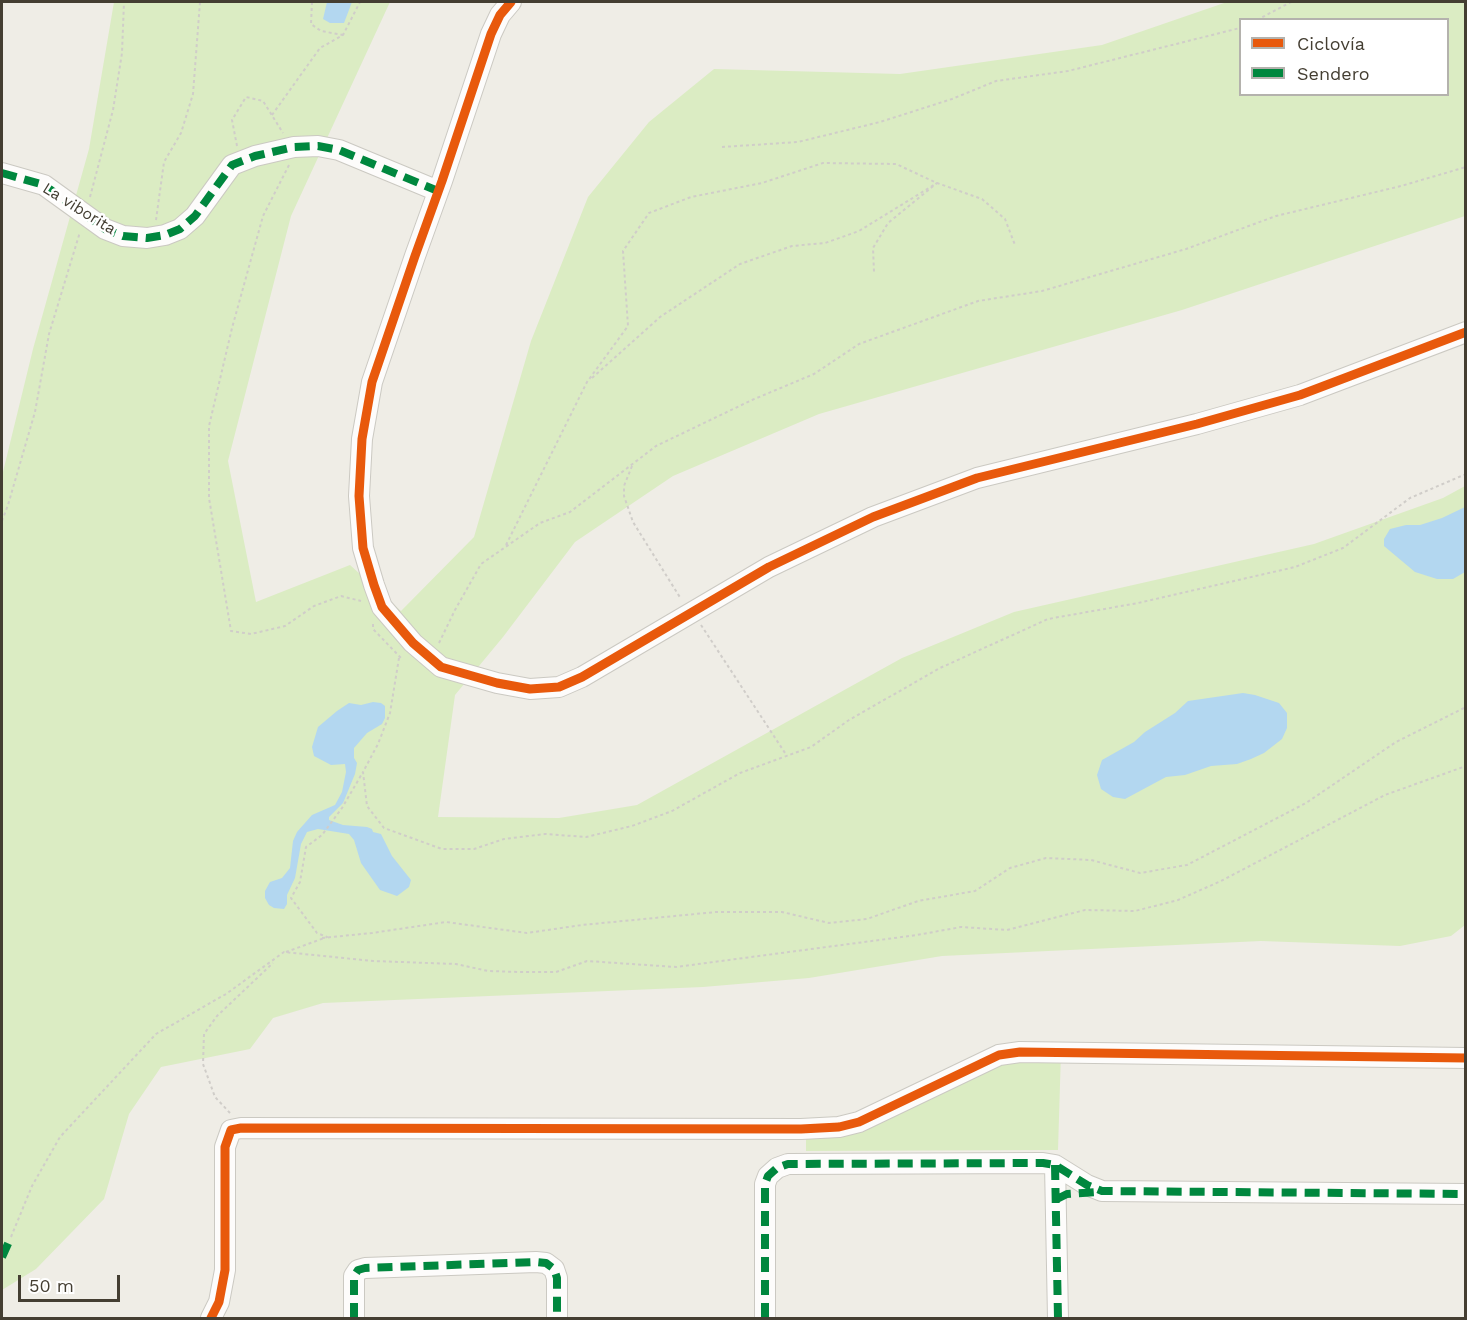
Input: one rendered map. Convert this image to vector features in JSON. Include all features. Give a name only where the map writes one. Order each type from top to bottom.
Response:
[{"type":"street","points":[[512,2],[500,15],[490,34],[372,382],[362,438],[359,496],[363,548],[382,607],[413,643],[441,668],[530,689],[559,687],[582,677],[769,567],[873,517],[977,478],[1197,424],[1300,395],[1466,332]]},
{"type":"street","name":"La viborita","points":[[2,173],[44,185],[86,210],[105,229],[123,236],[147,238],[165,235],[180,229],[195,216],[232,165],[292,142],[339,150],[438,191]]},
{"type":"street","points":[[211,1318],[219,1302],[225,1270],[225,1147],[231,1130],[241,1128],[801,1129],[839,1127],[859,1122],[999,1055],[1020,1052],[1466,1058]]},
{"type":"street","points":[[765,1318],[765,1184],[768,1176],[777,1168],[788,1164],[1044,1163],[1055,1165],[1087,1185],[1102,1191]]},
{"type":"street","points":[[1055,1165],[1058,1318]]},
{"type":"street","points":[[1057,1199],[1067,1194],[1102,1191],[1466,1194]]},
{"type":"street","points":[[354,1318],[354,1276],[358,1269],[536,1262],[546,1263],[554,1269],[557,1278],[557,1318]]},
{"type":"path","points":[[2,521],[35,412],[50,334],[101,162],[113,110],[122,53],[124,2]]},
{"type":"path","points":[[156,223],[164,162],[181,133],[193,94],[200,2]]},
{"type":"path","points":[[312,2],[311,24],[321,31],[343,35]]},
{"type":"path","points":[[272,115],[320,48],[343,35],[360,2]]},
{"type":"path","points":[[1261,18],[1291,2]]},
{"type":"path","points":[[722,147],[798,142],[880,122],[952,99],[996,81],[1068,70],[1239,28]]},
{"type":"path","points":[[239,153],[232,120],[246,97],[263,101],[292,142],[263,216],[232,328],[209,426],[209,498],[231,631],[251,633],[285,626],[314,606],[341,596],[362,601]]},
{"type":"path","points":[[504,548],[587,382],[628,326],[623,251],[649,213],[691,197],[762,183],[823,163],[896,164],[937,183],[982,199],[1005,219],[1015,245]]},
{"type":"path","points":[[431,659],[455,609],[481,564],[540,523],[570,512],[656,446],[752,400],[814,374],[859,344],[978,301],[1042,291],[1186,249],[1276,216],[1401,186],[1466,167]]},
{"type":"path","points":[[587,382],[660,317],[740,264],[792,246],[825,243],[859,231],[937,183]]},
{"type":"path","points":[[874,272],[873,248],[888,223],[937,183]]},
{"type":"path","points":[[363,772],[367,806],[384,828],[442,849],[474,849],[504,839],[545,834],[585,837],[632,826],[672,811],[740,773],[811,747],[849,720],[940,668],[1048,619],[1138,603],[1295,567],[1343,548],[1410,498],[1466,474]]},
{"type":"path","points":[[11,1237],[32,1186],[60,1137],[156,1034],[226,994],[283,954],[327,937],[317,933],[291,898],[300,882],[306,848],[322,835],[342,808],[378,744],[390,713],[399,658]]},
{"type":"path","points":[[322,938],[446,922],[527,933],[582,925],[716,912],[782,912],[829,923],[867,919],[918,901],[975,891],[1011,868],[1046,858],[1091,860],[1140,873],[1186,865],[1306,803],[1396,742],[1466,707]]},
{"type":"path","points":[[231,1130],[231,1114],[215,1097],[203,1064],[204,1034],[239,993],[283,954],[374,962],[456,964],[488,971],[518,972],[556,972],[587,961],[676,967],[917,935],[961,927],[1007,930],[1085,910],[1135,911],[1178,900],[1221,881],[1385,795],[1466,766]]},
{"type":"green space","points":[[114,2],[390,2],[291,216],[228,461],[256,602],[350,565],[401,611],[474,537],[531,341],[588,197],[649,122],[714,69],[900,74],[1102,45],[1227,2],[1465,2],[1465,216],[1182,310],[819,414],[673,476],[575,542],[503,637],[455,695],[438,817],[559,818],[637,805],[902,658],[1014,612],[1314,544],[1443,498],[1465,486],[1465,925],[1451,936],[1400,946],[1261,941],[942,956],[809,978],[703,987],[323,1003],[273,1018],[250,1049],[161,1067],[129,1114],[104,1199],[36,1269],[2,1290],[2,476],[33,349],[89,149]]},
{"type":"green space","points":[[1061,1052],[1058,1150],[806,1151],[806,1129],[839,1127],[999,1055]]},
{"type":"water","points":[[327,2],[352,2],[344,23],[330,23],[323,19]]},
{"type":"water","points":[[1465,507],[1465,572],[1453,579],[1437,579],[1415,572],[1384,546],[1384,539],[1390,529],[1406,525],[1420,525]]},
{"type":"water","points":[[1243,693],[1279,703],[1287,713],[1287,728],[1282,739],[1264,753],[1237,764],[1211,766],[1185,775],[1166,777],[1125,799],[1113,797],[1101,789],[1097,775],[1102,760],[1134,742],[1188,701]]},
{"type":"water","points":[[373,702],[385,706],[385,718],[382,724],[367,733],[354,748],[354,758],[357,763],[355,774],[343,803],[329,817],[329,820],[343,825],[367,827],[381,834],[392,856],[411,880],[409,887],[397,896],[380,890],[361,863],[354,840],[349,834],[318,829],[307,832],[301,844],[295,878],[287,895],[287,904],[284,909],[274,908],[265,898],[265,891],[270,882],[282,878],[290,868],[293,841],[297,832],[312,815],[335,805],[342,792],[346,772],[345,764],[331,765],[314,756],[312,747],[318,727],[349,703],[361,705]]},
{"type":"marked path","points":[[2,173],[44,185],[105,229],[123,236],[147,238],[165,235],[180,229],[195,216],[232,165],[255,156],[294,147],[318,146],[339,150],[438,191]]},
{"type":"marked path","points":[[765,1318],[765,1184],[768,1176],[777,1168],[788,1164],[1043,1163],[1055,1165],[1087,1185],[1102,1191],[1466,1194]]},
{"type":"marked path","points":[[1055,1165],[1058,1318]]},
{"type":"marked path","points":[[1057,1199],[1067,1194],[1097,1192]]},
{"type":"marked path","points":[[2,1257],[11,1237]]},
{"type":"marked path","points":[[354,1318],[354,1276],[358,1270],[536,1262],[546,1263],[554,1269],[557,1278],[557,1318]]},
{"type":"cycle path","points":[[511,2],[500,15],[491,34],[372,382],[362,439],[359,496],[363,548],[374,585],[382,607],[413,643],[441,667],[497,683],[530,689],[559,687],[582,677],[769,567],[873,517],[977,478],[1197,424],[1300,395],[1466,332]]},
{"type":"cycle path","points":[[211,1318],[219,1302],[225,1270],[225,1147],[231,1130],[241,1128],[801,1129],[839,1127],[859,1122],[999,1055],[1020,1052],[1466,1058]]}]
